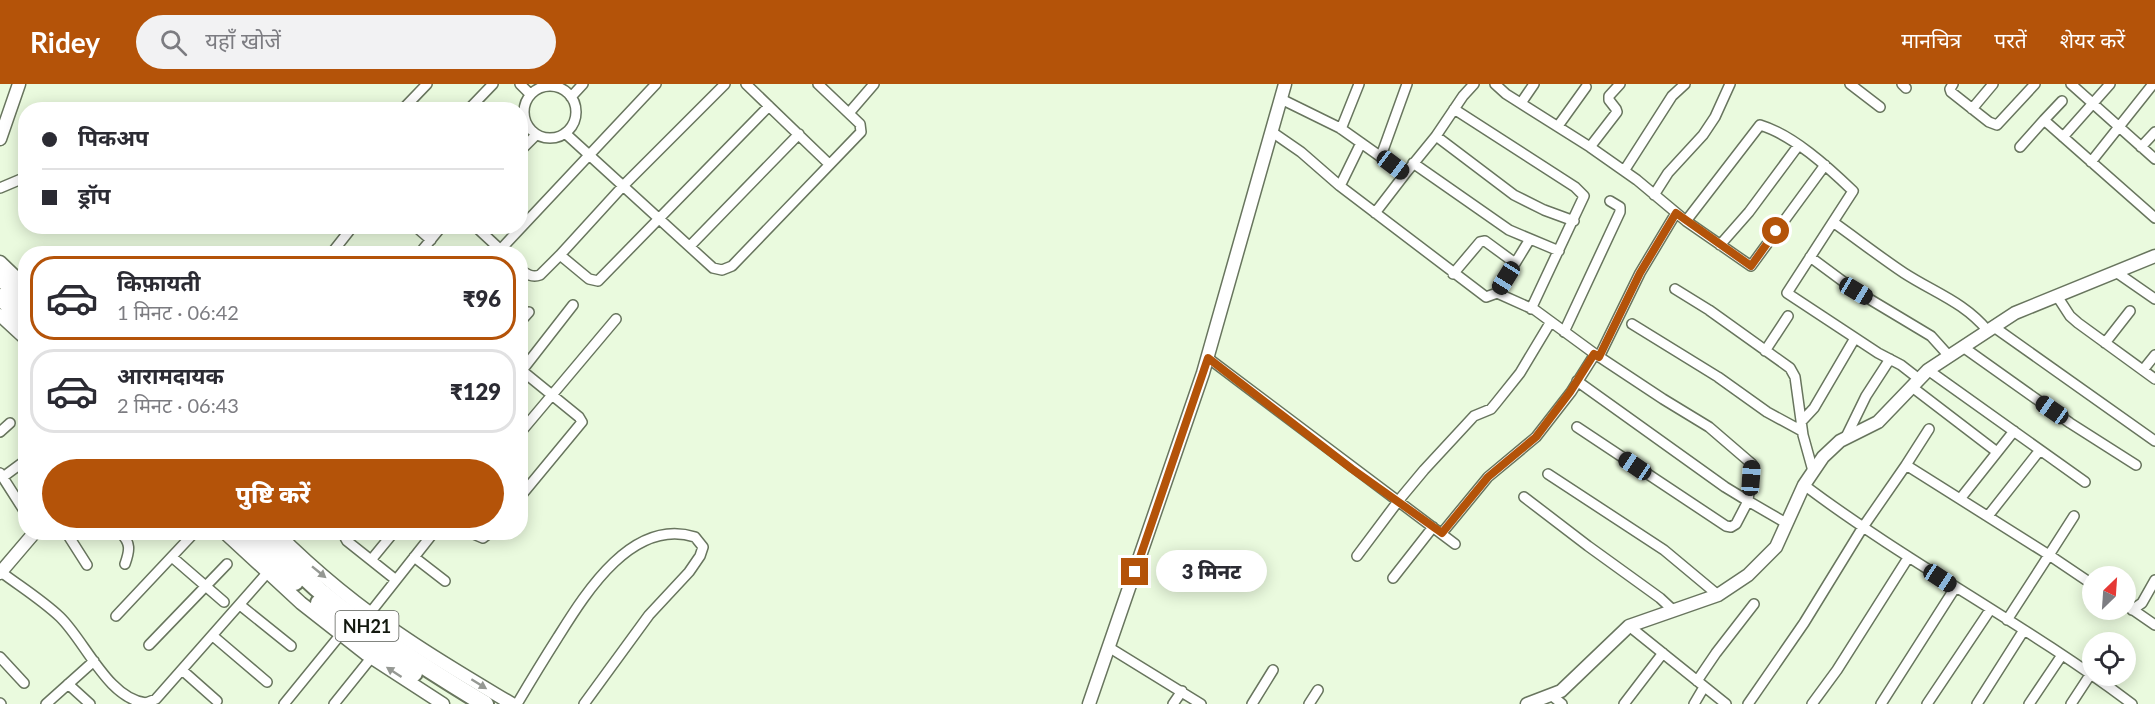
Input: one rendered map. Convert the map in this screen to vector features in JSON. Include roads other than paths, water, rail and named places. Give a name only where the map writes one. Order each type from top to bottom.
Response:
[{"type":"highway","points":[[0,278],[18,295]]},
{"type":"highway","points":[[0,297],[18,314]]},
{"type":"highway","name":"NH21","points":[[251,540],[339,620],[375,647],[463,704]]},
{"type":"highway","name":"NH21","points":[[268,540],[319,590],[348,612],[443,679],[485,704]]},
{"type":"street","points":[[0,139],[4,113],[19,84]]},
{"type":"street","points":[[410,102],[427,84]]},
{"type":"street","points":[[475,102],[492,84]]},
{"type":"street","points":[[520,84],[530,94]]},
{"type":"street","points":[[526,102],[530,94],[538,88],[549,86],[568,90],[583,84]]},
{"type":"street","points":[[528,223],[588,155],[656,84]]},
{"type":"street","points":[[528,275],[536,276],[560,255],[623,186],[725,84]]},
{"type":"street","points":[[746,84],[829,164]]},
{"type":"street","points":[[565,133],[713,268],[725,270],[732,266],[859,135],[862,129],[861,124],[818,84]]},
{"type":"street","points":[[849,113],[874,84]]},
{"type":"street","points":[[1089,704],[1208,358],[1285,84]]},
{"type":"street","points":[[1341,129],[1359,84]]},
{"type":"street","points":[[1381,156],[1407,84]]},
{"type":"street","points":[[1375,213],[1474,84]]},
{"type":"street","points":[[1495,84],[1624,171],[1686,221],[1751,266],[1826,165]]},
{"type":"street","points":[[1521,103],[1534,84]]},
{"type":"street","points":[[1590,147],[1617,112],[1609,96],[1620,84]]},
{"type":"street","points":[[1624,171],[1672,96],[1685,84]]},
{"type":"street","points":[[1654,195],[1668,172],[1703,135],[1715,117],[1730,84]]},
{"type":"street","points":[[1851,84],[1880,107]]},
{"type":"street","points":[[1953,84],[1951,92],[1993,125],[1996,125],[2035,84]]},
{"type":"street","points":[[1971,109],[1993,84]]},
{"type":"street","points":[[2063,137],[2110,84]]},
{"type":"street","points":[[2091,162],[2153,84]]},
{"type":"street","points":[[2073,85],[2155,159]]},
{"type":"street","points":[[1558,126],[1586,87]]},
{"type":"street","points":[[528,130],[536,135],[551,138],[565,133],[572,126],[576,116],[575,106],[568,90]]},
{"type":"street","points":[[1281,99],[1341,129],[1405,174]]},
{"type":"street","points":[[2020,147],[2062,101]]},
{"type":"street","points":[[560,255],[589,279],[598,281],[769,106]]},
{"type":"street","points":[[1454,109],[1582,192],[1584,196],[1584,201],[1531,309]]},
{"type":"street","points":[[2044,120],[2155,218]]},
{"type":"street","points":[[1686,221],[1760,125],[1782,135],[1826,165],[1853,191],[1787,293],[1855,338],[1901,364],[1915,383],[1997,452]]},
{"type":"street","points":[[1272,132],[1301,152],[1340,186],[1453,274],[1486,297],[1497,293],[1530,239]]},
{"type":"street","points":[[2141,147],[2155,132]]},
{"type":"street","points":[[690,246],[799,134]]},
{"type":"street","points":[[528,143],[536,135]]},
{"type":"street","points":[[1436,136],[1514,195],[1544,210],[1574,221]]},
{"type":"street","points":[[1340,186],[1361,143]]},
{"type":"street","points":[[1720,245],[1749,212],[1798,146]]},
{"type":"street","points":[[1413,164],[1494,222],[1559,251]]},
{"type":"street","points":[[0,188],[18,180]]},
{"type":"street","points":[[1564,332],[1620,212],[1620,207],[1610,201]]},
{"type":"street","points":[[1393,578],[1488,477],[1536,437],[1597,355],[1640,273],[1676,213]]},
{"type":"street","points":[[1833,222],[1905,274],[1962,305],[1991,329],[2154,437]]},
{"type":"street","points":[[337,246],[347,234]]},
{"type":"street","points":[[424,234],[431,240]]},
{"type":"street","points":[[426,246],[436,234]]},
{"type":"street","points":[[483,234],[496,246]]},
{"type":"street","points":[[507,246],[518,234]]},
{"type":"street","points":[[1453,274],[1480,242],[1485,241],[1515,263]]},
{"type":"street","points":[[1527,704],[1561,691],[1629,626],[1718,595],[1748,575],[1776,547],[1804,485],[1823,457],[1846,437],[1878,422],[1928,370],[2015,313],[2155,256]]},
{"type":"street","points":[[1810,257],[1856,291],[1931,336],[1949,356]]},
{"type":"street","points":[[0,262],[18,279]]},
{"type":"street","points":[[2116,272],[2155,299]]},
{"type":"street","points":[[1676,290],[1709,310],[1790,368],[1793,373],[1813,471]]},
{"type":"street","points":[[1497,293],[1531,309],[1663,399],[1709,427],[1735,448],[1752,464],[1748,501],[1736,524],[1731,527],[1726,526],[1577,427]]},
{"type":"street","points":[[2057,296],[2070,316],[2155,379]]},
{"type":"street","points":[[528,362],[573,305]]},
{"type":"street","points":[[2105,343],[2130,311]]},
{"type":"street","points":[[0,315],[18,332]]},
{"type":"street","points":[[1765,351],[1788,316]]},
{"type":"street","points":[[528,424],[616,319]]},
{"type":"street","points":[[1357,556],[1399,500],[1474,416],[1491,409],[1496,403],[1520,373],[1550,323]]},
{"type":"street","points":[[1632,324],[1718,377],[1767,412],[1802,426]]},
{"type":"street","points":[[1802,426],[1855,338]]},
{"type":"street","points":[[1963,347],[2070,423],[2136,465]]},
{"type":"street","points":[[2143,370],[2155,355]]},
{"type":"street","points":[[1208,358],[1352,469],[1399,500],[1455,544]]},
{"type":"street","points":[[1846,437],[1866,396],[1890,359]]},
{"type":"street","points":[[1928,370],[2085,482]]},
{"type":"street","points":[[528,377],[579,417],[581,424],[528,488]]},
{"type":"street","points":[[1577,381],[1725,487],[1786,523]]},
{"type":"street","points":[[0,432],[10,423]]},
{"type":"street","points":[[1748,704],[1804,623],[1863,527],[1929,429]]},
{"type":"street","points":[[1960,499],[2014,431]]},
{"type":"street","points":[[1988,516],[2040,450]]},
{"type":"street","points":[[18,465],[2,475],[18,500]]},
{"type":"street","points":[[1906,465],[2082,577]]},
{"type":"street","points":[[1548,474],[1664,550],[1718,595]]},
{"type":"street","points":[[1804,485],[1908,558],[2024,630],[2082,669]]},
{"type":"street","points":[[1524,496],[1674,611]]},
{"type":"street","points":[[2007,620],[2074,516]]},
{"type":"street","points":[[517,704],[581,599],[611,565],[639,545],[659,536],[674,533],[695,537],[703,547],[697,561],[649,615],[584,704]]},
{"type":"street","points":[[28,540],[0,573],[58,615],[128,701],[146,703],[156,699],[268,572]]},
{"type":"street","points":[[71,540],[87,565]]},
{"type":"street","points":[[125,564],[130,551],[126,540]]},
{"type":"street","points":[[116,616],[188,540]]},
{"type":"street","points":[[233,540],[301,603],[371,658],[443,704]]},
{"type":"street","points":[[284,540],[306,562],[370,613],[408,640],[512,704]]},
{"type":"street","points":[[346,540],[396,580]]},
{"type":"street","points":[[371,560],[387,540]]},
{"type":"street","points":[[370,613],[428,540]]},
{"type":"street","points":[[172,557],[224,602]]},
{"type":"street","points":[[414,557],[445,581]]},
{"type":"street","points":[[1812,704],[1837,670],[1908,558]]},
{"type":"street","points":[[149,645],[227,564]]},
{"type":"street","points":[[2136,604],[2145,599],[2155,580]]},
{"type":"street","points":[[1881,704],[1955,588]]},
{"type":"street","points":[[2145,599],[2155,606]]},
{"type":"street","points":[[1694,704],[1716,652],[1754,604]]},
{"type":"street","points":[[240,605],[291,646]]},
{"type":"street","points":[[1927,704],[1990,610]]},
{"type":"street","points":[[2136,613],[2155,625]]},
{"type":"street","points":[[1629,626],[1726,704]]},
{"type":"street","points":[[1977,704],[2024,630]]},
{"type":"street","points":[[284,704],[341,634]]},
{"type":"street","points":[[213,636],[267,682]]},
{"type":"street","points":[[1110,648],[1201,704]]},
{"type":"street","points":[[1624,704],[1664,653]]},
{"type":"street","points":[[2029,704],[2062,655]]},
{"type":"street","points":[[0,657],[24,683]]},
{"type":"street","points":[[334,704],[371,658]]},
{"type":"street","points":[[46,704],[94,662]]},
{"type":"street","points":[[1252,704],[1273,670]]},
{"type":"street","points":[[179,673],[217,701]]},
{"type":"street","points":[[68,684],[90,704]]},
{"type":"street","points":[[2071,704],[2083,686]]},
{"type":"street","points":[[2104,686],[2122,701],[2132,704]]},
{"type":"street","points":[[1309,704],[1318,690]]},
{"type":"street","points":[[1173,704],[1182,691]]},
{"type":"street","points":[[1551,695],[1562,704]]}]
